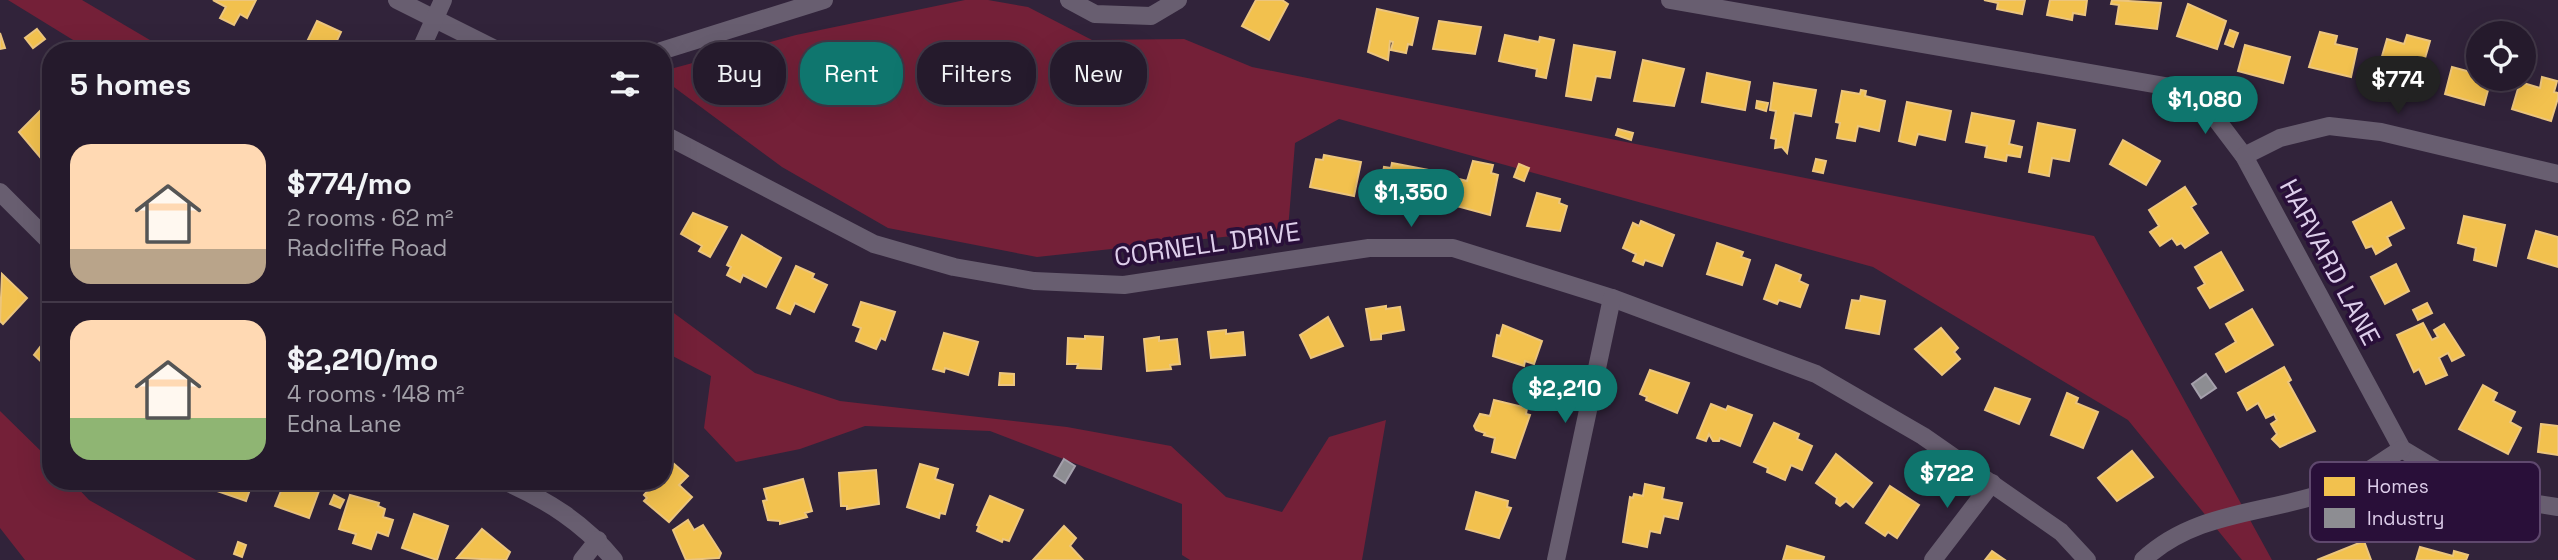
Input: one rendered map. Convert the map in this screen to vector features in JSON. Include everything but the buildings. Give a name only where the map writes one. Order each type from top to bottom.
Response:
[{"type":"street","points":[[397,0],[481,42]]},
{"type":"street","points":[[425,42],[443,0]]},
{"type":"street","points":[[672,48],[824,0]]},
{"type":"street","points":[[1069,0],[1095,13],[1151,16],[1178,0]]},
{"type":"street","name":"HARVARD LANE","points":[[1670,0],[2165,86],[2210,111],[2244,156],[2402,449],[2423,462]]},
{"type":"street","points":[[2244,156],[2280,138],[2329,125],[2381,132],[2558,174]]},
{"type":"street","name":"CORNELL DRIVE","points":[[672,139],[874,244],[954,267],[1034,281],[1124,285],[1369,248],[1453,248],[1612,298],[1816,374],[1923,436],[1992,483],[2061,531],[2087,560]]},
{"type":"street","points":[[0,192],[42,234]]},
{"type":"street","points":[[1556,560],[1612,298]]},
{"type":"street","points":[[2380,462],[2402,449]]},
{"type":"street","points":[[1933,560],[1992,483]]},
{"type":"street","points":[[525,490],[548,500],[598,540],[614,560]]},
{"type":"street","points":[[2143,560],[2162,542],[2238,512],[2310,496]]},
{"type":"street","name":"HARVARD LANE","points":[[2540,504],[2558,507]]},
{"type":"street","points":[[582,560],[598,540]]},
{"type":"shaded area","points":[[8,0],[82,0],[153,42],[76,42]]},
{"type":"shaded area","points":[[965,0],[988,0],[1028,7],[1092,40],[1184,39],[1252,67],[2094,236],[2272,560],[2242,560],[2128,420],[1873,267],[1339,119],[1295,143],[1288,230],[1037,257],[888,228],[782,167],[698,105],[786,105],[786,42],[770,42]]},
{"type":"shaded area","points":[[693,63],[693,101],[672,86],[672,69]]},
{"type":"shaded area","points":[[672,312],[755,373],[840,401],[1067,427],[1171,446],[1226,497],[1282,512],[1329,437],[1386,420],[1362,560],[1190,560],[1182,555],[1182,504],[990,431],[865,426],[800,449],[736,462],[704,428],[711,376],[672,356]]},
{"type":"shaded area","points":[[0,411],[42,452],[42,490],[80,490],[89,500],[196,560],[25,560],[0,528]]}]
